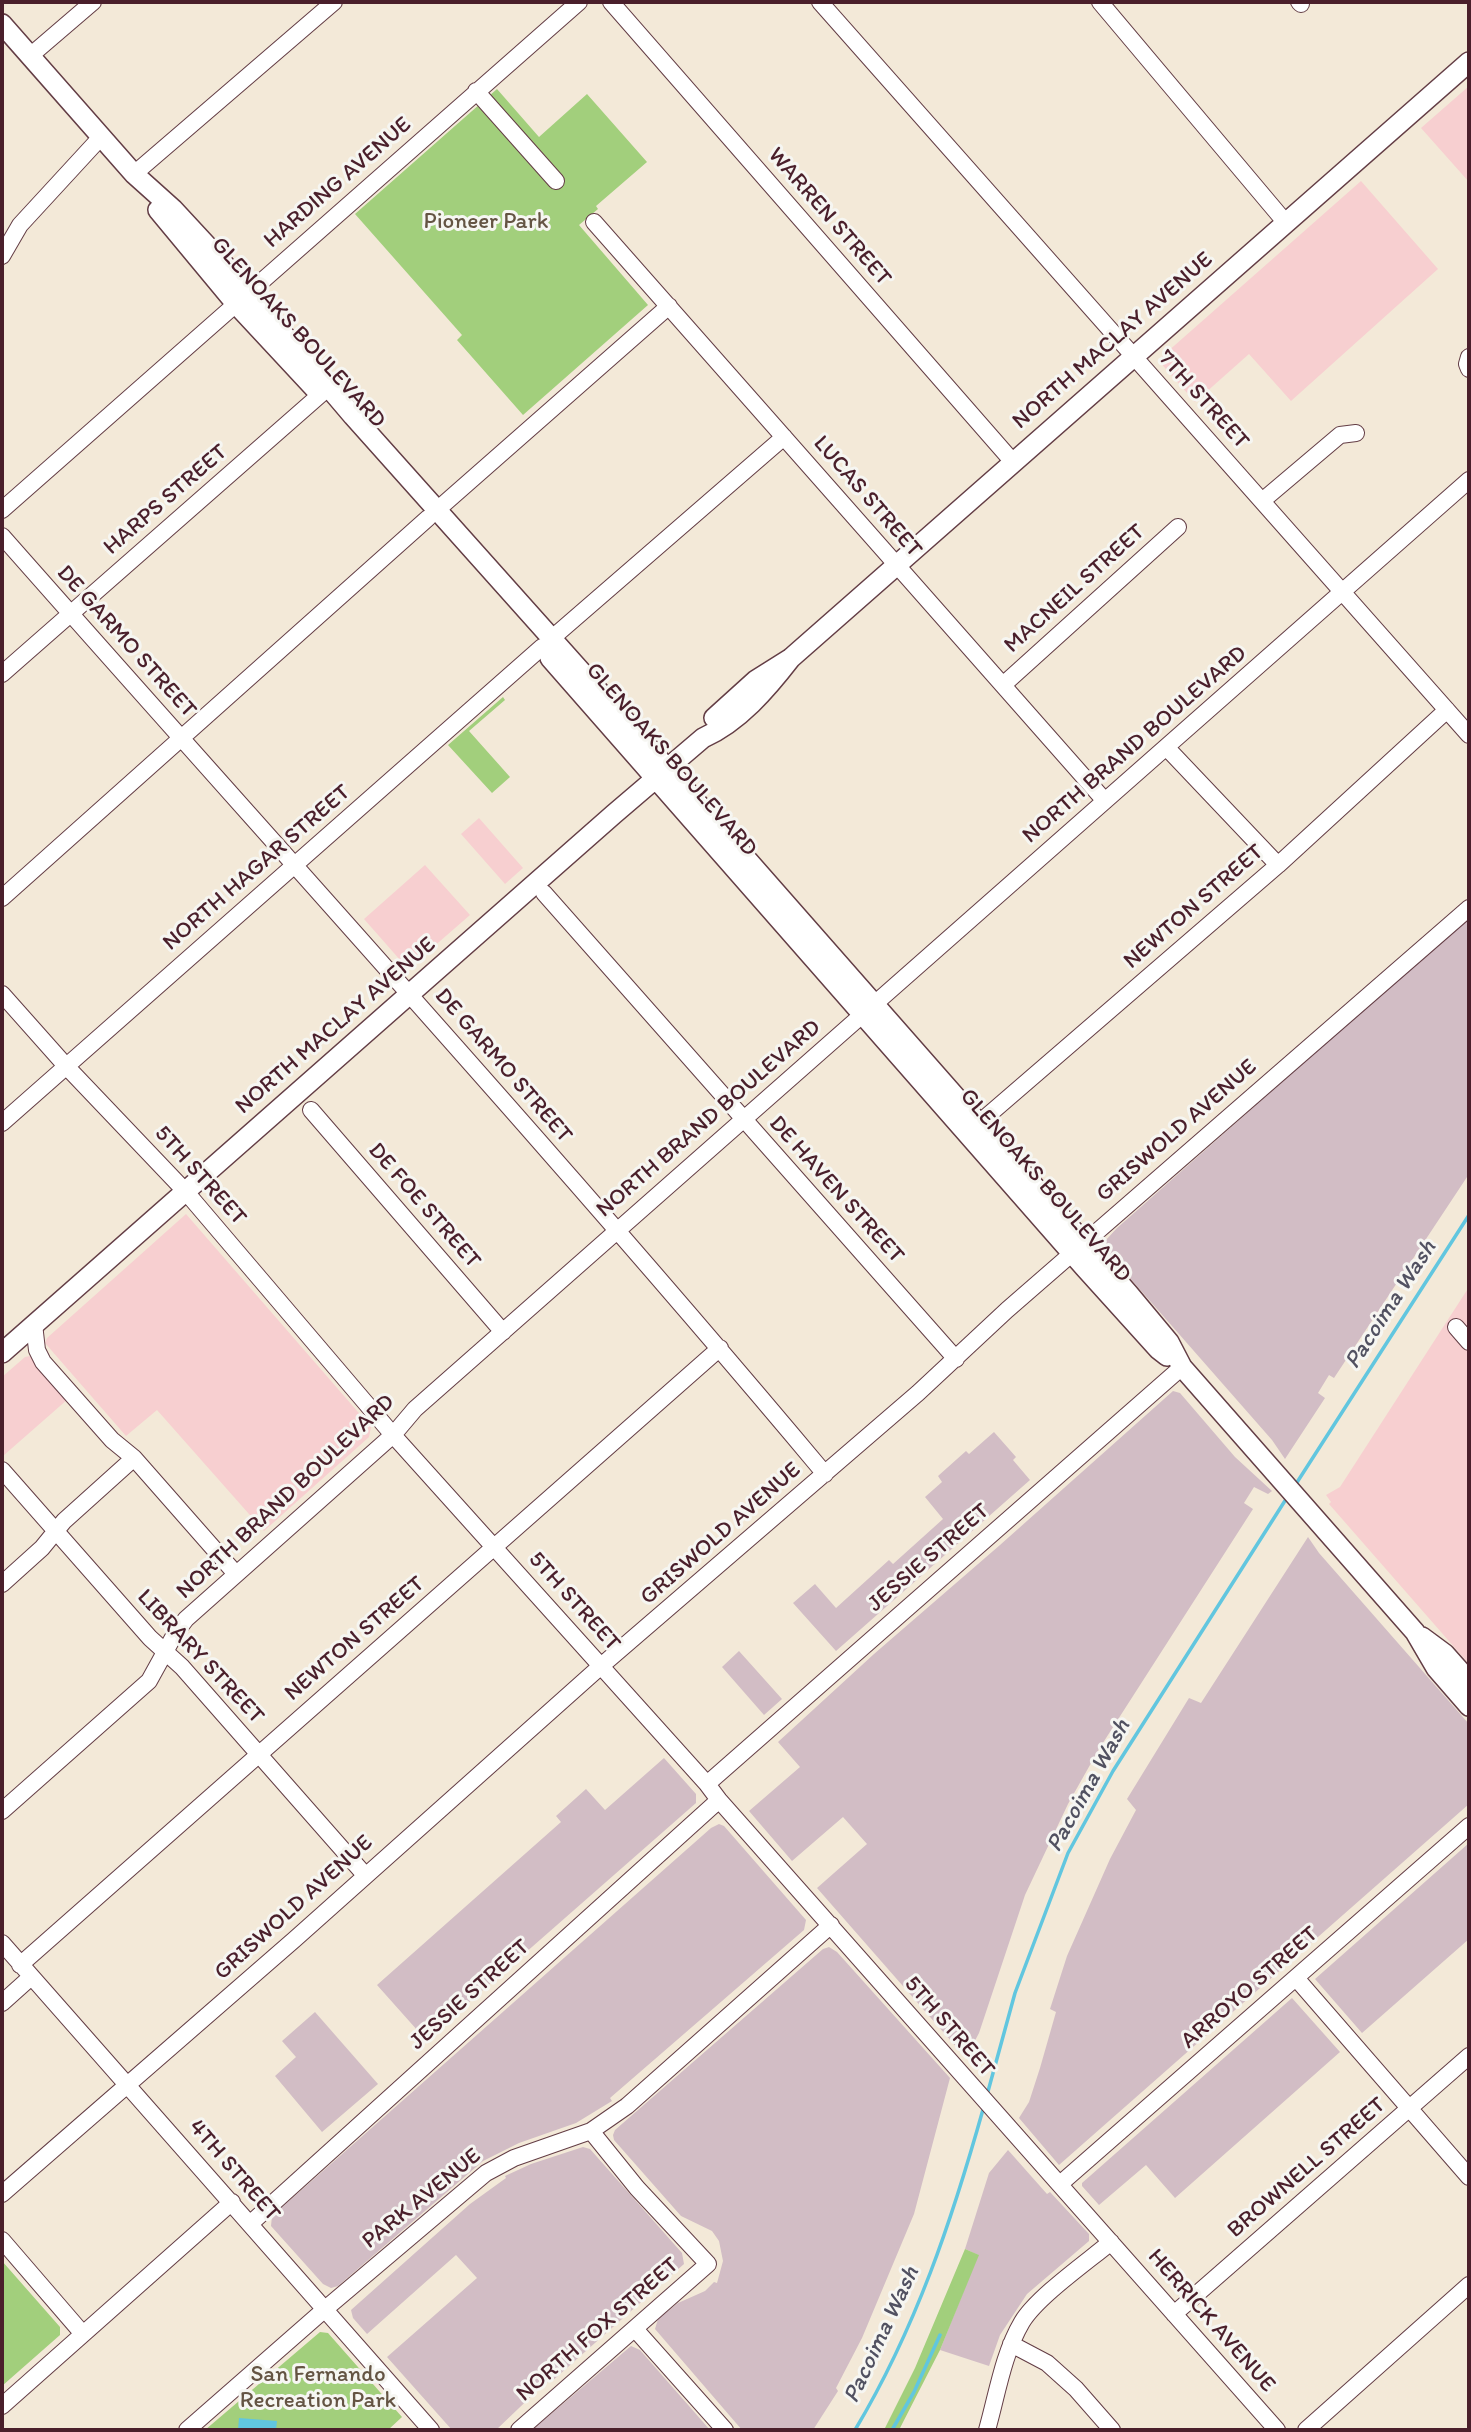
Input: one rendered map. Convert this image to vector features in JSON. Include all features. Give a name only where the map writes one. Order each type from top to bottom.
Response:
[{"type":"main road","name":"GLENOAKS BOULEVARD","points":[[2,23],[134,174],[173,209],[243,298],[1077,1248],[1169,1342],[1182,1367],[1415,1632],[1436,1668],[1469,1706]]},
{"type":"main road","name":"NORTH MACLAY AVENUE","points":[[2,1353],[704,738],[714,719],[756,680],[790,659],[1469,62]]},
{"type":"main road","name":"GLENOAKS BOULEVARD","points":[[1415,1632],[1446,1654],[1469,1681]]},
{"type":"street","points":[[30,56],[93,2]]},
{"type":"street","points":[[134,174],[334,2]]},
{"type":"street","name":"HARDING AVENUE","points":[[2,510],[579,2]]},
{"type":"street","name":"WARREN STREET","points":[[611,2],[1013,462]]},
{"type":"street","name":"7TH STREET","points":[[821,2],[1447,709],[1466,724]]},
{"type":"street","points":[[1100,2],[1286,223]]},
{"type":"street","points":[[476,91],[556,181]]},
{"type":"street","points":[[2,256],[20,225],[101,137]]},
{"type":"street","name":"LUCAS STREET","points":[[594,222],[1105,801]]},
{"type":"street","points":[[2,898],[669,306]]},
{"type":"street","points":[[1469,357],[1469,369]]},
{"type":"street","name":"HARPS STREET","points":[[2,674],[324,391]]},
{"type":"street","points":[[1262,500],[1340,435],[1356,433]]},
{"type":"street","name":"NORTH HAGAR STREET","points":[[2,1123],[784,437]]},
{"type":"street","name":"NORTH BRAND BOULEVARD","points":[[2,1811],[149,1681],[186,1619],[393,1435],[415,1409],[1469,480]]},
{"type":"street","name":"MACNEIL STREET","points":[[1003,685],[1178,527]]},
{"type":"street","name":"DE GARMO STREET","points":[[2,536],[720,1348],[825,1474]]},
{"type":"street","name":"NEWTON STREET","points":[[973,1129],[1278,865],[1447,709]]},
{"type":"street","points":[[1166,747],[1278,865]]},
{"type":"street","name":"DE HAVEN STREET","points":[[544,893],[956,1359]]},
{"type":"street","name":"GRISWOLD AVENUE","points":[[2,2194],[285,1948],[601,1666],[956,1359],[1077,1248],[1469,908]]},
{"type":"street","name":"5TH STREET","points":[[2,993],[66,1066],[186,1192],[393,1435],[707,1784],[1111,2242]]},
{"type":"street","name":"DE FOE STREET","points":[[311,1110],[503,1332]]},
{"type":"street","points":[[34,1324],[37,1350],[43,1362],[112,1440],[134,1458],[236,1574]]},
{"type":"street","points":[[1456,1327],[1469,1342]]},
{"type":"street","name":"NEWTON STREET","points":[[2,2003],[25,1971],[258,1754],[720,1348]]},
{"type":"street","name":"JESSIE STREET","points":[[707,1784],[1182,1367]]},
{"type":"street","points":[[2,1584],[42,1548],[55,1530],[134,1458]]},
{"type":"street","name":"LIBRARY STREET","points":[[2,1470],[150,1638],[182,1667],[365,1875]]},
{"type":"street","name":"JESSIE STREET","points":[[251,2223],[719,1800]]},
{"type":"street","name":"ARROYO STREET","points":[[1060,2184],[1469,1826]]},
{"type":"street","name":"PARK AVENUE","points":[[187,2430],[486,2174],[514,2158],[591,2131],[627,2106],[831,1925]]},
{"type":"street","name":"4TH STREET","points":[[2,1943],[431,2430]]},
{"type":"street","points":[[1296,1978],[1469,2178]]},
{"type":"street","name":"BROWNELL STREET","points":[[1174,2314],[1469,2056]]},
{"type":"street","name":"NORTH FOX STREET","points":[[519,2430],[708,2264],[637,2188],[591,2131]]},
{"type":"street","points":[[2,2406],[232,2202]]},
{"type":"street","points":[[2,2240],[83,2334]]},
{"type":"street","points":[[987,2430],[1012,2344],[1023,2321],[1035,2307],[1111,2242]]},
{"type":"street","name":"HERRICK AVENUE","points":[[1111,2242],[1277,2430]]},
{"type":"street","points":[[1306,2430],[1469,2286]]},
{"type":"street","points":[[635,2329],[724,2430]]},
{"type":"street","points":[[1012,2344],[1047,2363],[1076,2389],[1112,2430]]},
{"type":"shaded area","points":[[1469,86],[1469,182],[1421,128]]},
{"type":"shaded area","points":[[1361,181],[1438,269],[1291,401],[1249,354],[1195,402],[1158,360]]},
{"type":"shaded area","points":[[479,818],[523,868],[505,884],[461,834]]},
{"type":"shaded area","points":[[425,865],[470,915],[408,969],[364,919]]},
{"type":"shaded area","points":[[1469,917],[1469,1174],[1334,1378],[1329,1375],[1318,1393],[1325,1398],[1285,1459],[1272,1440],[1107,1252],[1106,1240]]},
{"type":"shaded area","points":[[186,1214],[371,1427],[369,1437],[264,1531],[157,1410],[126,1436],[45,1343],[47,1338]]},
{"type":"shaded area","points":[[1469,1287],[1469,1664],[1329,1504],[1331,1502],[1326,1495],[1340,1487]]},
{"type":"shaded area","points":[[30,1356],[68,1399],[3,1456],[2,1377],[25,1357]]},
{"type":"shaded area","points":[[1173,1391],[1180,1393],[1235,1457],[1272,1491],[1268,1494],[1254,1487],[1244,1503],[1253,1509],[1099,1749],[1068,1804],[1025,1895],[979,2033],[966,2058],[817,1888],[867,1844],[843,1817],[792,1861],[749,1811],[800,1767],[778,1742]]},
{"type":"shaded area","points":[[994,1432],[1016,1457],[1013,1460],[1030,1480],[836,1651],[793,1603],[815,1584],[836,1608],[889,1560],[893,1564],[943,1519],[925,1497],[942,1482],[938,1476],[966,1451],[969,1454]]},
{"type":"shaded area","points":[[1308,1537],[1319,1553],[1469,1724],[1469,1804],[1059,2165],[1019,2118],[1029,2102],[1040,2068],[1056,2012],[1050,2009],[1067,1956],[1110,1859],[1136,1810],[1127,1799],[1189,1698],[1201,1703]]},
{"type":"shaded area","points":[[739,1651],[782,1699],[764,1715],[722,1667]]},
{"type":"shaded area","points":[[664,1758],[696,1794],[696,1803],[426,2040],[377,1985],[561,1822],[556,1816],[586,1789],[605,1810]]},
{"type":"shaded area","points":[[719,1824],[724,1826],[806,1920],[804,1930],[610,2098],[612,2101],[576,2123],[519,2143],[483,2161],[338,2286],[331,2288],[323,2284],[271,2226],[272,2216],[711,1828]]},
{"type":"shaded area","points":[[1469,1843],[1469,1939],[1362,2033],[1315,1979]]},
{"type":"shaded area","points":[[829,1947],[837,1952],[950,2078],[914,2214],[862,2338],[836,2388],[838,2391],[813,2430],[742,2430],[655,2329],[658,2319],[678,2303],[705,2291],[714,2282],[717,2283],[723,2261],[719,2241],[712,2231],[681,2216],[614,2140],[613,2135],[615,2130],[823,1949]]},
{"type":"shaded area","points":[[1292,1998],[1340,2052],[1175,2198],[1146,2165],[1099,2205],[1082,2183]]},
{"type":"shaded area","points":[[315,2012],[378,2084],[322,2132],[275,2076],[296,2057],[282,2041]]},
{"type":"shaded area","points":[[583,2147],[590,2149],[682,2253],[684,2264],[551,2382],[541,2387],[496,2430],[452,2430],[387,2357],[477,2278],[456,2255],[367,2334],[353,2318],[351,2310],[470,2204],[506,2178],[505,2176],[531,2164]]},
{"type":"shaded area","points":[[1008,2150],[1047,2194],[1050,2192],[1089,2234],[1089,2241],[1027,2294],[1000,2335],[989,2366],[940,2350],[978,2255],[965,2249],[989,2173]]},
{"type":"shaded area","points":[[631,2346],[640,2350],[710,2430],[532,2430]]},
{"type":"green space","name":"Pioneer Park","points":[[497,89],[539,137],[587,94],[647,162],[596,206],[598,209],[579,225],[648,305],[523,415],[457,340],[462,335],[355,214]]},
{"type":"green space","points":[[503,697],[505,700],[469,731],[510,777],[492,793],[448,745]]},
{"type":"green space","points":[[965,2249],[979,2255],[940,2350],[899,2430],[884,2430],[915,2368]]},
{"type":"green space","points":[[2,2261],[60,2327],[60,2335],[2,2386]]},
{"type":"green space","name":"San Fernando Recreation Park","points":[[320,2332],[328,2333],[402,2417],[388,2430],[205,2430]]},
{"type":"water","points":[[239,2418],[277,2421],[276,2430],[238,2430]]},
{"type":"waterway","name":"Pacoima Wash","points":[[1294,1487],[1469,1215]]},
{"type":"waterway","name":"Pacoima Wash","points":[[987,2095],[1015,1993],[1068,1853],[1113,1771],[1288,1496]]},
{"type":"waterway","name":"Pacoima Wash","points":[[855,2430],[914,2313],[945,2232],[984,2106]]},
{"type":"waterway","points":[[892,2430],[914,2392],[940,2335]]}]
